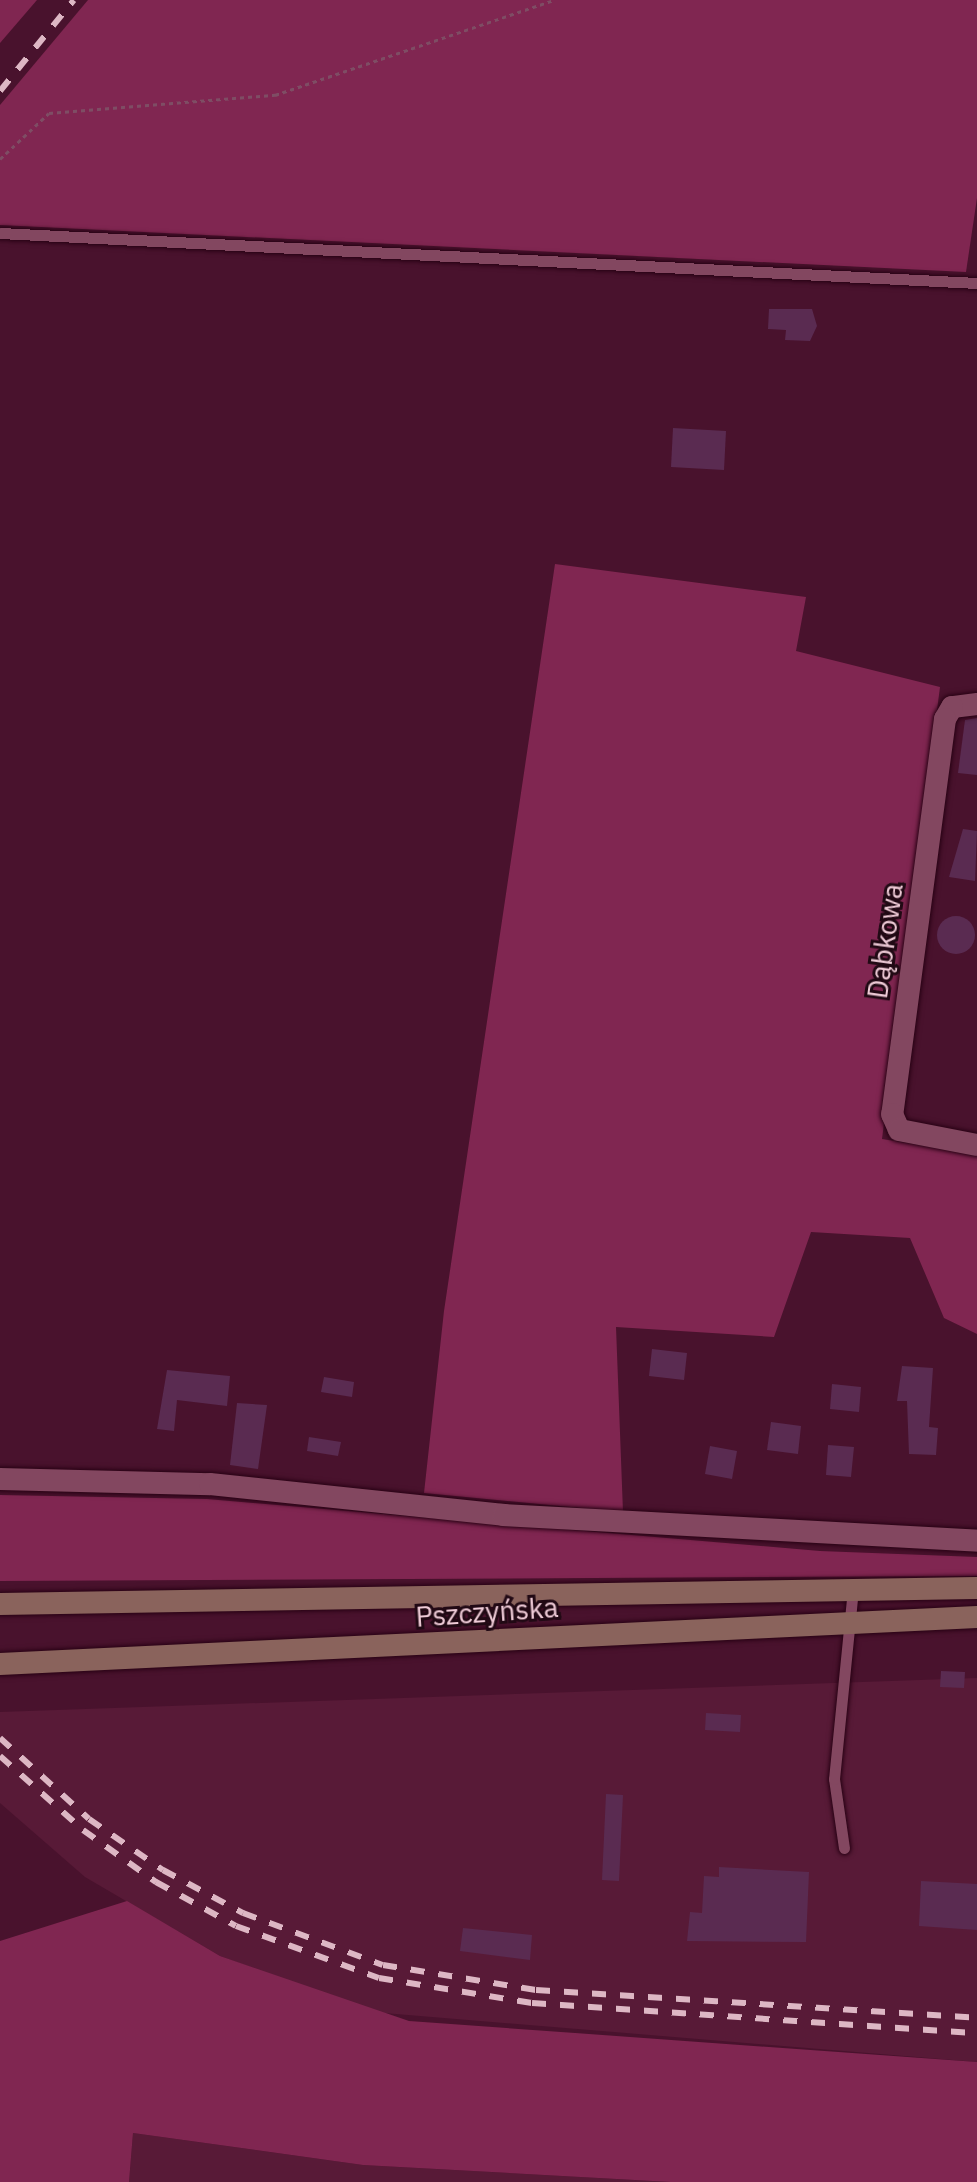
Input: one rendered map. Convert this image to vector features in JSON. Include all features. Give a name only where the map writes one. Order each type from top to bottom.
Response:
[{"type":"main road","name":"Pszczyńska","points":[[0,1604],[977,1588]]},
{"type":"main road","name":"Pszczyńska","points":[[0,1664],[977,1617]]},
{"type":"street","name":"Dąbkowa","points":[[977,704],[952,707],[945,719],[892,1114],[899,1130],[977,1145]]},
{"type":"street","points":[[0,1479],[210,1484],[504,1515],[977,1541]]},
{"type":"lane","points":[[0,233],[977,283]]},
{"type":"lane","points":[[844,1848],[834,1779],[853,1590]]},
{"type":"path","points":[[0,159],[49,113],[119,110],[275,95],[554,0]]},
{"type":"shaded area","points":[[0,0],[37,0],[0,43]]},
{"type":"shaded area","points":[[88,0],[977,0],[977,198],[966,272],[0,225],[0,105]]},
{"type":"shaded area","points":[[555,564],[806,597],[796,651],[940,687],[882,1139],[977,1154],[977,1334],[944,1318],[910,1238],[811,1232],[774,1337],[616,1327],[623,1512],[424,1493],[444,1311]]},
{"type":"shaded area","points":[[0,1495],[207,1499],[820,1551],[977,1557],[977,1576],[0,1581]]},
{"type":"shaded area","points":[[977,1678],[977,2062],[372,2012],[220,1956],[85,1877],[0,1803],[0,1712]]},
{"type":"shaded area","points":[[127,1901],[220,1956],[409,2021],[977,2062],[977,2182],[671,2182],[363,2165],[133,2133],[129,2182],[0,2182],[0,1941]]},
{"type":"shaded area","points":[[133,2133],[363,2165],[671,2182],[129,2182]]},
{"type":"building","points":[[769,309],[812,309],[817,326],[810,341],[785,340],[786,330],[768,329]]},
{"type":"building","points":[[673,428],[726,431],[724,470],[671,467]]},
{"type":"building","points":[[977,718],[977,775],[958,773],[965,720]]},
{"type":"building","points":[[963,829],[977,831],[975,881],[949,877]]},
{"type":"building","points":[[956,916],[970,921],[975,935],[970,949],[956,954],[942,949],[937,935],[942,921]]},
{"type":"building","points":[[652,1349],[687,1353],[684,1380],[649,1376]]},
{"type":"building","points":[[902,1366],[933,1368],[929,1427],[938,1428],[936,1455],[909,1454],[907,1401],[897,1401]]},
{"type":"building","points":[[167,1370],[230,1376],[227,1406],[177,1400],[174,1431],[157,1429]]},
{"type":"building","points":[[324,1377],[354,1382],[352,1397],[321,1392]]},
{"type":"building","points":[[832,1384],[861,1387],[859,1412],[830,1409]]},
{"type":"building","points":[[237,1403],[267,1405],[258,1469],[230,1465]]},
{"type":"building","points":[[771,1422],[801,1426],[798,1454],[767,1450]]},
{"type":"building","points":[[309,1437],[341,1442],[338,1456],[307,1451]]},
{"type":"building","points":[[828,1445],[854,1447],[851,1477],[826,1475]]},
{"type":"building","points":[[710,1446],[737,1451],[732,1479],[705,1474]]},
{"type":"building","points":[[941,1671],[965,1672],[964,1688],[940,1687]]},
{"type":"building","points":[[706,1713],[741,1715],[740,1732],[705,1730]]},
{"type":"building","points":[[606,1794],[623,1795],[619,1881],[602,1880]]},
{"type":"building","points":[[719,1867],[809,1872],[806,1942],[687,1941],[690,1912],[702,1913],[704,1876],[719,1877]]},
{"type":"building","points":[[921,1881],[977,1884],[977,1930],[919,1926]]},
{"type":"building","points":[[463,1928],[532,1935],[530,1960],[460,1951]]},
{"type":"railway","points":[[0,91],[74,0]]},
{"type":"railway","points":[[0,1738],[89,1819],[163,1870],[243,1913],[383,1965],[536,1990],[977,2018]]},
{"type":"railway","points":[[0,1756],[83,1830],[156,1882],[236,1926],[379,1978],[532,2003],[977,2033]]}]
